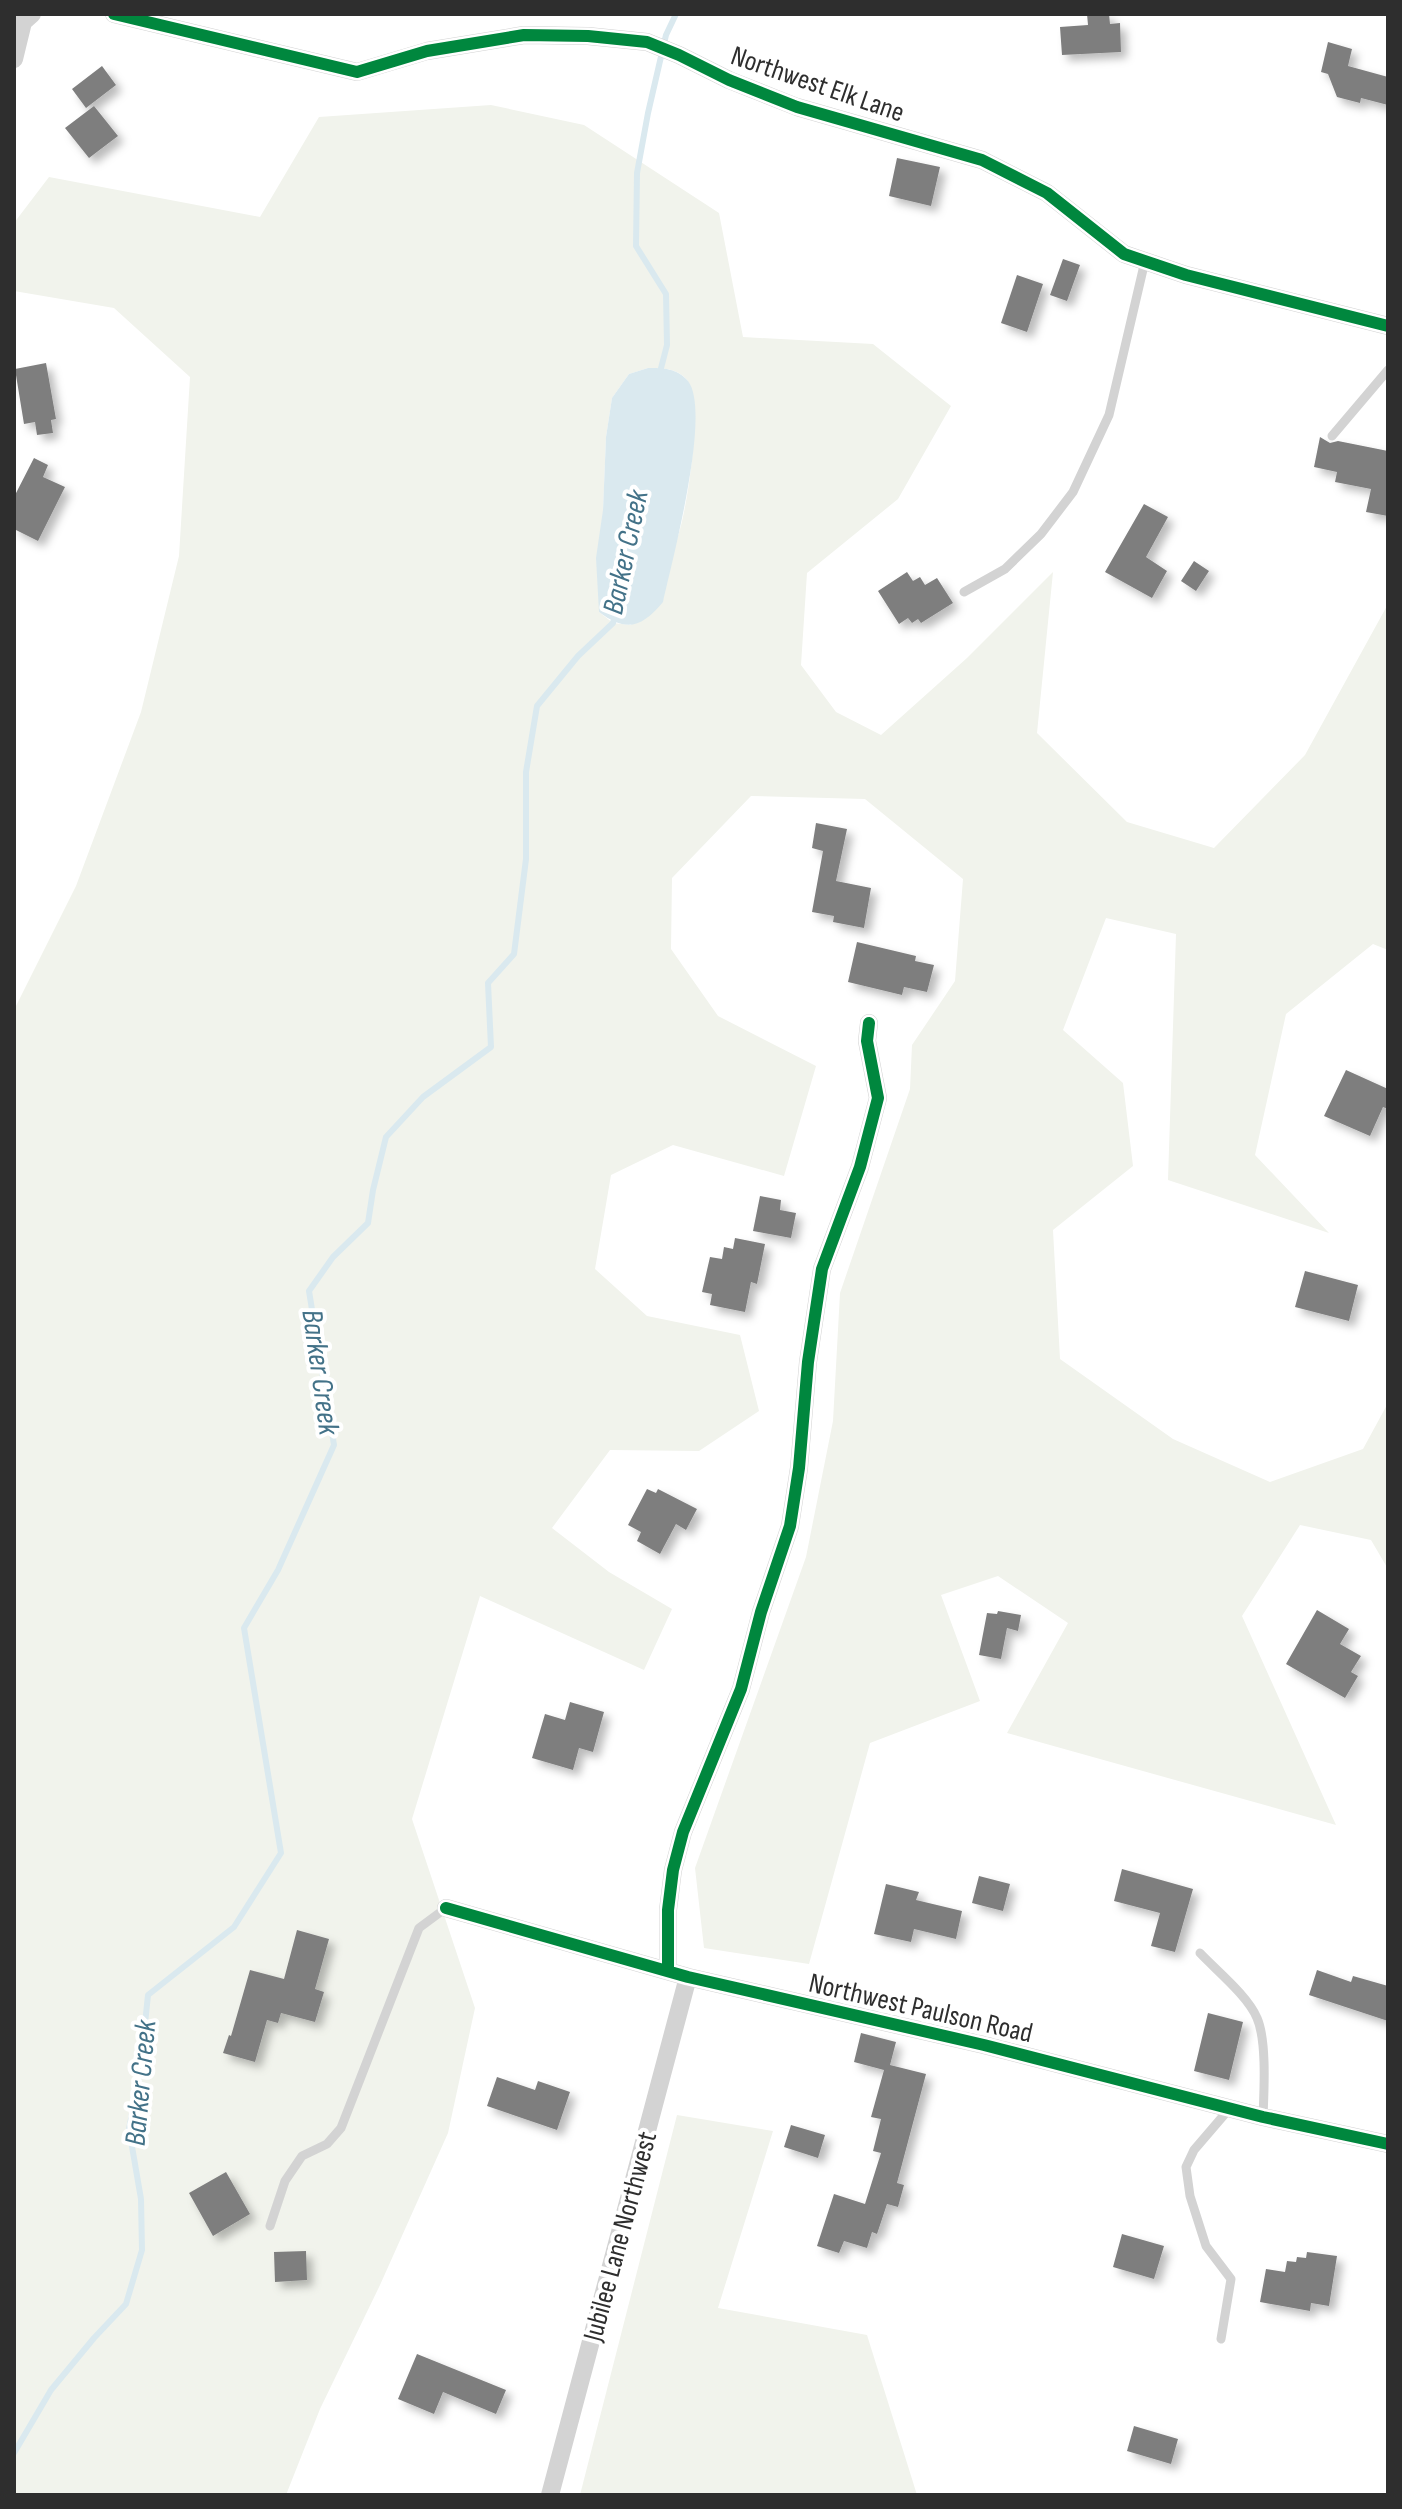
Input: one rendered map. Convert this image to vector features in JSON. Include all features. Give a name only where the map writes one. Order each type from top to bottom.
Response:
[{"type":"street","points":[[14,59],[23,22],[32,14]]},
{"type":"street","name":"Northwest Elk Lane","points":[[114,14],[357,72],[427,51],[524,35],[588,36],[647,42],[797,107],[982,160],[1047,193],[1124,254],[1186,275],[1388,326]]},
{"type":"street","points":[[668,1971],[668,1910],[673,1870],[683,1832],[741,1689],[761,1612],[790,1526],[822,1269],[860,1167],[878,1098],[867,1041],[869,1023]]},
{"type":"street","name":"Northwest Paulson Road","points":[[446,1908],[688,1977],[984,2045],[1263,2117],[1388,2144]]},
{"type":"street","name":"Jubilee Lane Northwest","points":[[550,2495],[688,1977]]},
{"type":"lane","points":[[964,592],[1005,569],[1041,534],[1073,492],[1109,415],[1145,261]]},
{"type":"lane","points":[[1332,436],[1388,370]]},
{"type":"lane","points":[[270,2226],[285,2181],[302,2156],[327,2144],[341,2128],[419,1928],[446,1908]]},
{"type":"lane","points":[[1200,1953],[1258,2019],[1264,2062],[1263,2117]]},
{"type":"lane","points":[[1221,2339],[1231,2279],[1206,2246],[1190,2196],[1186,2167],[1194,2150],[1230,2108]]},
{"type":"shaded area","points":[[491,105],[584,125],[719,213],[743,337],[873,344],[951,406],[898,499],[807,573],[801,665],[836,712],[881,735],[967,658],[1053,572],[1037,733],[1127,822],[1214,848],[1305,755],[1388,604],[1388,950],[1373,944],[1286,1014],[1255,1155],[1329,1233],[1168,1180],[1176,934],[1106,918],[1063,1030],[1123,1083],[1133,1166],[1053,1230],[1060,1359],[1173,1439],[1270,1482],[1363,1449],[1388,1403],[1388,1569],[1371,1540],[1300,1525],[1242,1616],[1336,1825],[1007,1733],[1068,1623],[998,1576],[941,1595],[980,1701],[870,1743],[809,1964],[704,1948],[695,1868],[806,1557],[833,1421],[840,1293],[910,1089],[912,1045],[955,981],[963,879],[865,799],[751,796],[672,878],[671,949],[718,1016],[816,1066],[784,1176],[673,1145],[611,1175],[595,1269],[647,1316],[740,1335],[759,1411],[699,1451],[610,1450],[552,1528],[609,1572],[672,1609],[644,1670],[480,1596],[412,1819],[475,2008],[448,2133],[320,2409],[286,2495],[14,2495],[14,1010],[76,886],[141,712],[179,556],[190,377],[114,308],[14,291],[14,223],[49,177],[260,217],[319,117]],"holes":[[[648,368],[679,373],[687,380],[692,392],[694,434],[689,486],[680,530],[631,625],[613,623],[599,612],[606,437],[612,398],[629,374]]]},
{"type":"shaded area","points":[[677,2115],[773,2131],[718,2308],[867,2335],[917,2495],[580,2495]]},
{"type":"water","points":[[648,368],[674,371],[688,381],[694,398],[693,454],[663,602],[641,622],[626,625],[599,612],[596,558],[603,510],[606,437],[612,398],[629,374]]},
{"type":"building","points":[[1087,14],[1109,14],[1110,24],[1120,23],[1121,52],[1062,55],[1060,27],[1088,25]]},
{"type":"building","points":[[1328,42],[1352,49],[1348,66],[1388,77],[1388,105],[1361,98],[1360,103],[1337,97],[1328,74],[1321,72]]},
{"type":"building","points":[[102,66],[116,85],[86,108],[72,89]]},
{"type":"building","points":[[94,106],[118,136],[89,158],[65,128]]},
{"type":"building","points":[[897,158],[940,167],[931,206],[889,196]]},
{"type":"building","points":[[1063,259],[1080,265],[1067,301],[1050,295]]},
{"type":"building","points":[[1017,275],[1043,284],[1027,332],[1001,323]]},
{"type":"building","points":[[46,363],[56,419],[51,420],[53,433],[37,435],[35,422],[24,424],[15,369]]},
{"type":"building","points":[[1320,437],[1330,443],[1338,441],[1388,451],[1388,516],[1366,512],[1371,489],[1335,482],[1337,472],[1314,467]]},
{"type":"building","points":[[34,458],[48,465],[43,477],[65,487],[38,541],[14,529],[14,497]]},
{"type":"building","points":[[1144,504],[1168,517],[1146,557],[1167,571],[1152,598],[1105,572]]},
{"type":"building","points":[[1194,561],[1209,571],[1196,591],[1181,581]]},
{"type":"building","points":[[907,572],[913,581],[920,577],[925,585],[937,578],[953,603],[921,623],[918,619],[912,623],[908,618],[899,624],[878,591]]},
{"type":"building","points":[[816,823],[847,829],[836,881],[871,888],[864,928],[833,922],[834,916],[812,912],[823,851],[812,848]]},
{"type":"building","points":[[857,942],[916,956],[915,961],[934,965],[927,992],[904,987],[902,995],[848,982]]},
{"type":"building","points":[[1346,1070],[1388,1089],[1388,1109],[1383,1107],[1370,1136],[1324,1116]]},
{"type":"building","points":[[760,1196],[781,1200],[780,1210],[796,1213],[791,1238],[753,1231]]},
{"type":"building","points":[[735,1238],[765,1244],[757,1284],[751,1282],[745,1312],[710,1305],[712,1294],[702,1292],[710,1257],[722,1259],[724,1247],[733,1249]]},
{"type":"building","points":[[1305,1271],[1358,1285],[1349,1321],[1295,1307]]},
{"type":"building","points":[[647,1489],[656,1493],[658,1489],[697,1509],[686,1530],[676,1524],[660,1554],[637,1541],[641,1532],[628,1525]]},
{"type":"building","points":[[1317,1610],[1349,1629],[1340,1644],[1361,1656],[1351,1672],[1358,1676],[1345,1698],[1286,1664]]},
{"type":"building","points":[[998,1611],[1021,1615],[1018,1631],[1007,1628],[1001,1659],[979,1655],[987,1613],[997,1614]]},
{"type":"building","points":[[570,1702],[604,1712],[593,1752],[579,1748],[573,1770],[532,1758],[545,1714],[565,1720]]},
{"type":"building","points":[[1122,1869],[1193,1889],[1175,1952],[1151,1946],[1160,1913],[1114,1901]]},
{"type":"building","points":[[979,1876],[1010,1884],[1003,1911],[972,1903]]},
{"type":"building","points":[[886,1884],[919,1892],[916,1900],[962,1911],[956,1939],[914,1929],[911,1942],[874,1934]]},
{"type":"building","points":[[297,1930],[329,1939],[315,1989],[324,1992],[315,2022],[281,2013],[278,2023],[267,2020],[255,2062],[223,2053],[250,1970],[284,1979]]},
{"type":"building","points":[[1317,1970],[1351,1982],[1353,1976],[1388,1986],[1388,2021],[1309,1995]]},
{"type":"building","points":[[1208,2013],[1243,2022],[1229,2080],[1194,2071]]},
{"type":"building","points":[[861,2033],[896,2042],[890,2065],[926,2074],[897,2183],[904,2185],[898,2207],[887,2204],[877,2234],[872,2232],[867,2248],[844,2241],[839,2253],[817,2246],[834,2194],[865,2204],[881,2153],[873,2151],[881,2119],[871,2117],[884,2070],[854,2062]]},
{"type":"building","points":[[497,2077],[535,2090],[538,2081],[570,2092],[557,2130],[487,2106]]},
{"type":"building","points":[[791,2125],[825,2135],[818,2158],[784,2147]]},
{"type":"building","points":[[226,2172],[250,2214],[213,2236],[189,2193]]},
{"type":"building","points":[[1122,2234],[1164,2246],[1154,2279],[1113,2267]]},
{"type":"building","points":[[306,2251],[307,2280],[275,2282],[274,2252]]},
{"type":"building","points":[[1307,2252],[1337,2256],[1329,2306],[1311,2303],[1310,2311],[1260,2302],[1266,2269],[1285,2272],[1287,2261],[1306,2258]]},
{"type":"building","points":[[417,2354],[506,2390],[496,2414],[443,2392],[434,2414],[398,2399]]},
{"type":"building","points":[[1134,2426],[1178,2439],[1171,2464],[1127,2451]]},
{"type":"waterway","name":"Barker Creek","points":[[659,376],[667,345],[666,294],[636,246],[637,173],[666,35],[676,14]]},
{"type":"waterway","name":"Barker Creek","points":[[14,2453],[51,2390],[126,2304],[142,2250],[141,2199],[129,2129],[140,2072],[148,1995],[234,1927],[281,1853],[244,1628],[278,1570],[334,1445],[309,1291],[333,1257],[368,1223],[386,1137],[423,1097],[491,1047],[488,983],[514,954],[526,859],[526,772],[537,706],[578,656],[613,623],[615,615]]},
{"type":"cycle path","points":[[114,14],[357,72],[427,51],[524,35],[588,36],[647,42],[797,107],[982,160],[1047,193],[1124,254],[1186,275],[1388,326]]},
{"type":"cycle path","points":[[668,1971],[668,1910],[673,1870],[683,1832],[741,1689],[761,1612],[790,1526],[799,1468],[808,1362],[822,1269],[860,1167],[878,1098],[867,1041],[869,1023]]},
{"type":"cycle path","points":[[446,1908],[688,1977],[984,2045],[1263,2117],[1388,2144]]}]
